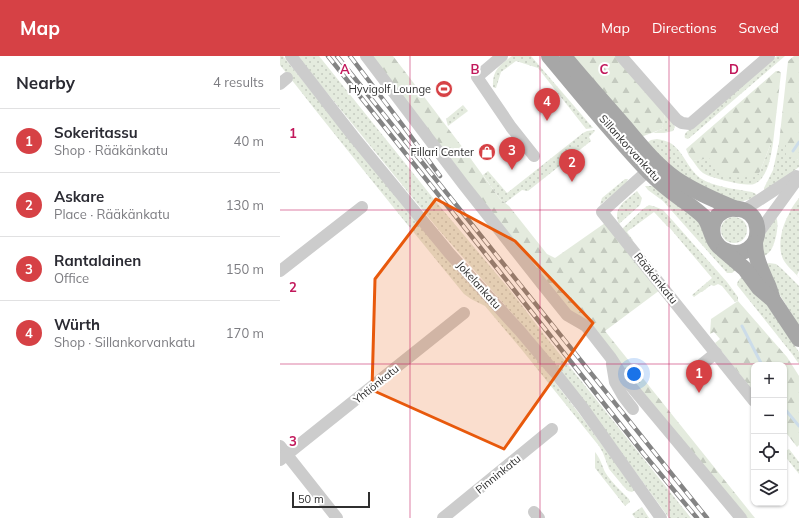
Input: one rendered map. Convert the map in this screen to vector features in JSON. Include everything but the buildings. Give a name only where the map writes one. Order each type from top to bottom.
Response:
[{"type":"main road","name":"Sillankorvankatu","points":[[549,56],[604,120],[653,167],[675,178],[704,196],[740,209]]},
{"type":"main road","name":"Sillankorvankatu","points":[[564,56],[626,128],[653,167],[663,185],[705,218],[713,236]]},
{"type":"main road","points":[[773,300],[759,288],[745,269],[719,247],[714,240],[712,228],[714,221],[719,214],[728,209],[740,209],[750,214],[754,218],[757,227],[755,250],[758,263],[773,300],[799,338]]},
{"type":"main road","points":[[724,251],[739,253],[746,251],[756,239]]},
{"type":"street","name":"Jokelankatu","points":[[291,56],[353,136],[450,254],[520,331],[557,375],[587,414],[661,518]]},
{"type":"street","points":[[366,56],[459,178],[567,315],[586,326],[611,358],[624,378],[741,518]]},
{"type":"street","points":[[502,56],[477,77],[511,127],[534,156]]},
{"type":"street","points":[[621,56],[682,124],[690,124],[769,56]]},
{"type":"street","name":"Rääkänkatu","points":[[653,167],[602,212],[752,398]]},
{"type":"street","points":[[740,209],[799,176]]},
{"type":"street","points":[[756,239],[799,176]]},
{"type":"street","points":[[280,271],[362,207]]},
{"type":"street","name":"Yhtiönkatu","points":[[282,454],[464,312]]},
{"type":"street","points":[[696,368],[716,353]]},
{"type":"street","points":[[611,358],[615,382],[623,396],[634,410]]},
{"type":"street","name":"Pinninkatu","points":[[443,518],[552,429]]},
{"type":"street","points":[[282,454],[337,518]]},
{"type":"highlighted area","points":[[436,199],[515,241],[593,323],[504,449],[372,390],[375,279]]},
{"type":"green space","points":[[280,56],[283,56],[343,131],[540,363],[635,490],[632,492],[628,491],[609,469],[599,446],[485,306],[464,294],[280,65]]},
{"type":"green space","points":[[297,56],[319,56],[437,203],[510,290],[691,518],[669,518],[602,426],[531,335],[438,229]]},
{"type":"green space","points":[[371,56],[393,56],[500,199],[509,206],[547,254],[555,258],[605,223],[660,290],[605,331],[755,518],[746,518],[565,305]]},
{"type":"green space","points":[[512,56],[531,56],[593,128],[586,129],[538,68],[516,61],[501,72],[496,88],[493,87],[493,81],[497,69],[503,62]]},
{"type":"green space","points":[[571,56],[615,56],[665,114],[662,129],[640,138]]},
{"type":"green space","points":[[777,56],[785,56],[693,135],[688,139],[685,138],[687,131],[694,127]]},
{"type":"green space","points":[[794,56],[799,56],[799,158],[797,160],[786,155],[786,143],[779,143],[788,61]]},
{"type":"green space","points":[[776,71],[781,73],[773,143],[771,143],[759,174],[744,177],[725,176],[720,175],[709,158],[693,161],[686,149]]},
{"type":"green space","points":[[463,105],[468,111],[448,126],[446,119]]},
{"type":"green space","points":[[665,114],[675,127],[673,131],[653,133],[662,129]]},
{"type":"green space","points":[[595,131],[589,137],[591,141],[528,191],[522,190],[505,203],[500,199],[483,175],[488,171],[507,193],[583,133]]},
{"type":"green space","points":[[657,139],[672,144],[680,152],[692,170],[705,181],[711,184],[752,192],[756,194],[756,196],[751,199],[735,201],[694,185],[645,144],[651,140]]},
{"type":"green space","points":[[771,143],[773,143],[765,173],[759,181],[750,185],[707,175],[700,170],[693,161],[709,157],[759,174]]},
{"type":"green space","points":[[779,143],[787,143],[797,160],[799,158],[799,167],[779,182],[764,190],[773,170]]},
{"type":"green space","points":[[625,179],[628,179],[626,184],[600,205],[602,198]]},
{"type":"green space","points":[[645,186],[655,186],[692,212],[737,269],[732,273],[727,273],[663,201]]},
{"type":"green space","points":[[637,191],[642,198],[640,205],[619,224],[617,213],[621,205]]},
{"type":"green space","points":[[799,198],[799,271],[797,275],[799,278],[783,259],[780,242],[786,219]]},
{"type":"green space","points":[[649,205],[663,210],[727,282],[738,297],[738,301],[735,302],[722,286],[718,284],[714,286],[711,285],[694,297],[692,295],[712,278],[669,227],[654,212],[627,232],[633,240],[631,240],[623,231],[623,228]]},
{"type":"green space","points":[[734,217],[743,221],[747,230],[743,239],[734,243],[725,239],[721,230],[725,221]]},
{"type":"green space","points":[[776,217],[777,229],[773,247],[763,257],[763,235]]},
{"type":"green space","points":[[769,263],[776,264],[799,286],[799,326],[775,287],[764,265]]},
{"type":"green space","points":[[744,276],[763,299],[799,352],[799,364],[737,285],[739,280]]},
{"type":"green space","points":[[738,301],[787,357],[799,376],[799,445],[797,447],[787,434],[787,362],[751,362],[751,388],[715,343],[720,339],[714,332],[710,334],[711,319]]},
{"type":"green space","points":[[789,449],[799,462],[799,474],[787,459],[787,450]]},
{"type":"green space","points":[[595,452],[600,459],[607,476],[629,499],[630,502],[625,506],[595,468]]},
{"type":"green space","points":[[642,507],[649,518],[635,518],[632,514]]},
{"type":"waterway","points":[[793,151],[799,142]]},
{"type":"waterway","points":[[742,326],[760,362]]},
{"type":"waterway","points":[[787,412],[799,426]]},
{"type":"railway","points":[[328,56],[643,453],[697,518]]},
{"type":"railway","points":[[337,56],[707,518]]},
{"type":"railway","points":[[350,56],[440,176]]},
{"type":"place","name":"Hyvigolf Lounge","points":[[444,89]]},
{"type":"place","name":"Würth","points":[[547,121]]},
{"type":"place","name":"Fillari Center","points":[[487,152]]},
{"type":"place","name":"Rantalainen","points":[[512,170]]},
{"type":"place","name":"Askare","points":[[572,182]]},
{"type":"place","name":"Sokeritassu","points":[[699,393]]}]
